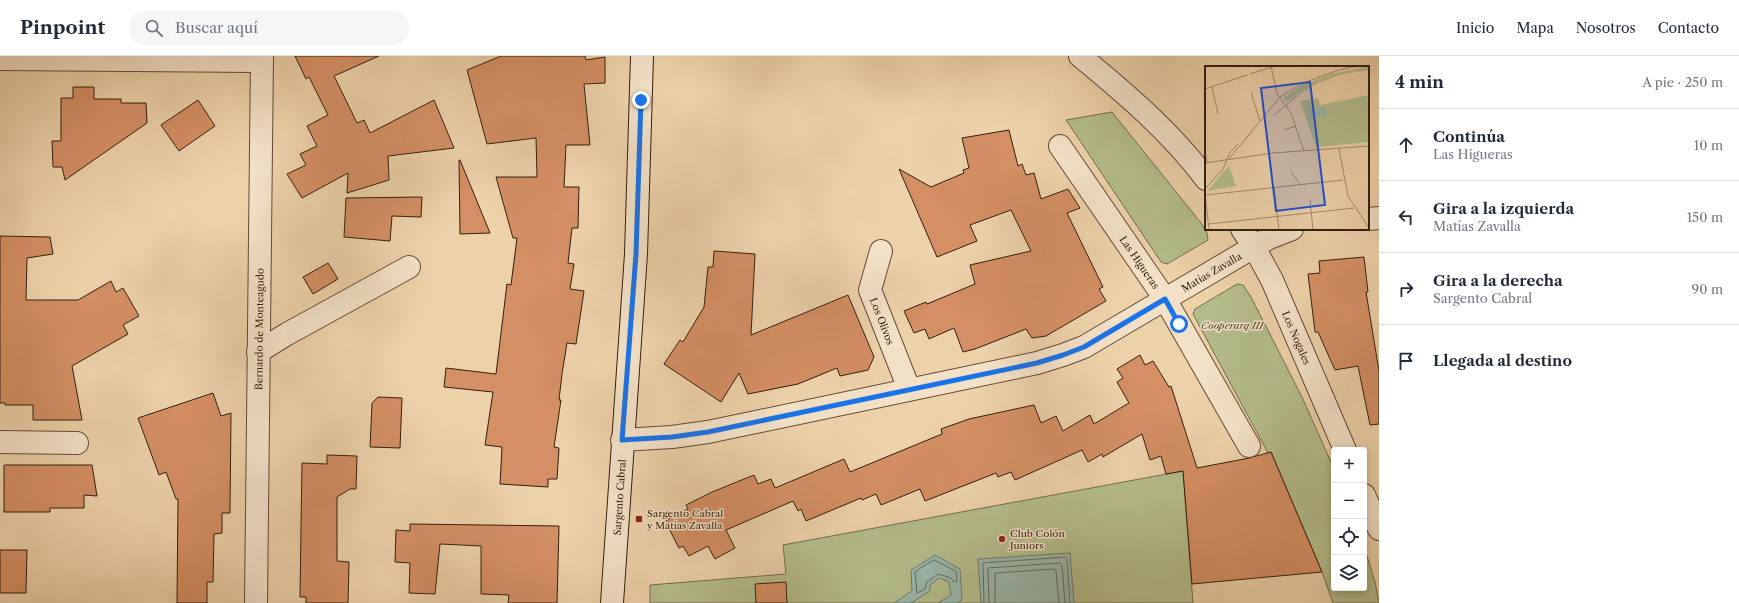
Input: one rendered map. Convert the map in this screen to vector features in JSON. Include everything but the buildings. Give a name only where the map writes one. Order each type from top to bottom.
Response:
[{"type":"street","name":"Sargento Cabral","points":[[612,603],[622,440],[636,254],[642,56]]},
{"type":"street","points":[[1080,56],[1142,109],[1184,152],[1205,178]]},
{"type":"street","points":[[0,59],[262,59]]},
{"type":"street","name":"Bernardo de Monteagudo","points":[[256,603],[262,59]]},
{"type":"street","name":"Las Higueras","points":[[1060,146],[1165,299],[1249,446]]},
{"type":"street","points":[[1369,219],[1379,218]]},
{"type":"street","name":"Los Nogales","points":[[1243,230],[1272,280],[1344,447]]},
{"type":"street","name":"Matías Zavalla","points":[[622,440],[672,437],[708,432],[1037,363],[1063,355],[1084,347],[1254,247],[1281,232],[1288,230]]},
{"type":"street","name":"Los Olivos","points":[[881,251],[870,290],[909,389]]},
{"type":"street","points":[[258,352],[287,334],[410,267]]},
{"type":"street","points":[[0,442],[77,443]]},
{"type":"street","points":[[1367,501],[1379,530]]},
{"type":"green space","points":[[1112,112],[1201,223],[1207,233],[1208,240],[1167,264],[1161,262],[1066,120]]},
{"type":"green space","name":"Cooperarq III","points":[[1237,284],[1243,285],[1251,297],[1302,397],[1331,462],[1331,591],[1367,591],[1367,556],[1375,582],[1379,603],[1333,603],[1322,572],[1271,452],[1268,453],[1193,314],[1195,309]]},
{"type":"green space","name":"Club Colón Juniors","points":[[1183,471],[1193,603],[650,603],[650,585],[786,574],[783,545]]},
{"type":"water","points":[[1070,553],[1074,603],[981,603],[978,559]]},
{"type":"water","points":[[935,555],[960,569],[962,600],[958,603],[938,603],[951,595],[949,582],[939,578],[930,585],[930,591],[911,603],[894,603],[912,591],[911,570]]},
{"type":"place","name":"Sargento Cabral y Matías Zavalla","points":[[639,519]]},
{"type":"place","name":"Club Colón Juniors","points":[[1002,539]]},
{"type":"route","points":[[641,100],[636,254],[622,440],[672,437],[708,432],[781,415],[1037,363],[1084,347],[1165,299],[1179,324]]}]
